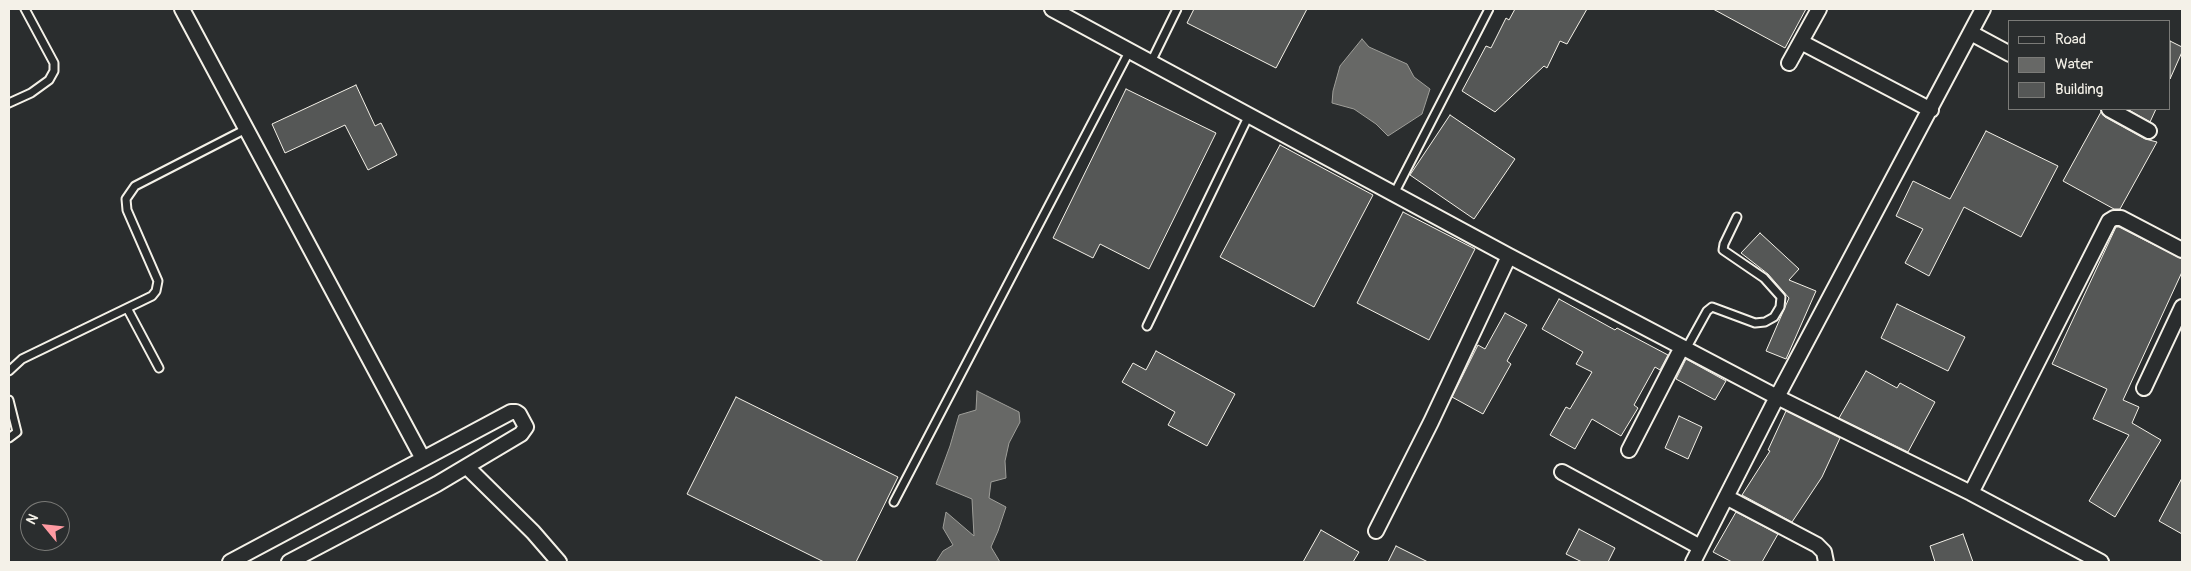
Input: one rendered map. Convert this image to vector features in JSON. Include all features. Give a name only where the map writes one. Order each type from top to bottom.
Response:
[{"type":"street","points":[[182,9],[423,459]]},
{"type":"street","points":[[1052,9],[1777,398],[1971,493],[2100,562]]},
{"type":"street","points":[[1789,63],[1819,9]]},
{"type":"street","points":[[1693,562],[1777,398],[1983,9]]},
{"type":"street","points":[[1971,33],[2008,53]]},
{"type":"street","points":[[1801,42],[1931,110]]},
{"type":"street","points":[[2111,110],[2149,131]]},
{"type":"street","points":[[1971,493],[2109,221],[2114,218],[2121,218],[2182,250]]},
{"type":"street","points":[[1376,531],[1431,422],[1510,256]]},
{"type":"street","points":[[2144,388],[2182,307]]},
{"type":"street","points":[[1629,450],[1684,348]]},
{"type":"street","points":[[230,562],[511,412],[519,414],[526,426],[521,434],[467,467],[289,562]]},
{"type":"street","points":[[467,467],[533,532],[559,562]]},
{"type":"street","points":[[1562,472],[1700,547]]},
{"type":"street","points":[[1726,497],[1817,546],[1824,552],[1826,562]]},
{"type":"lane","points":[[9,103],[31,93],[49,80],[54,71],[54,63],[26,9]]},
{"type":"lane","points":[[1151,62],[1177,9]]},
{"type":"lane","points":[[1395,192],[1489,9]]},
{"type":"lane","points":[[894,502],[1130,50]]},
{"type":"lane","points":[[1147,326],[1249,115]]},
{"type":"lane","points":[[9,371],[22,359],[152,296],[156,291],[158,281],[127,210],[126,199],[129,193],[135,186],[246,130]]},
{"type":"lane","points":[[1684,348],[1707,311],[1712,307],[1755,323],[1765,322],[1774,317],[1780,307],[1781,297],[1776,290],[1764,278],[1723,250],[1737,217]]},
{"type":"lane","points":[[128,308],[159,368]]},
{"type":"lane","points":[[9,400],[17,432],[9,438]]},
{"type":"water","points":[[1362,39],[1369,47],[1407,64],[1414,77],[1430,89],[1422,114],[1388,136],[1376,124],[1354,109],[1332,103],[1333,91],[1340,66]]},
{"type":"water","points":[[977,391],[1019,412],[1020,422],[1009,443],[1005,461],[1006,478],[991,482],[989,498],[1006,507],[991,547],[1000,562],[936,562],[943,551],[953,545],[943,528],[946,512],[974,536],[972,499],[936,484],[959,415],[976,410]]},
{"type":"building","points":[[1194,9],[1307,9],[1276,68],[1187,23]]},
{"type":"building","points":[[1515,9],[1587,9],[1567,44],[1560,41],[1547,68],[1544,66],[1495,112],[1462,91],[1486,46],[1491,48],[1506,18],[1509,20]]},
{"type":"building","points":[[1713,9],[1806,9],[1785,48]]},
{"type":"building","points":[[2171,42],[2182,47],[2182,52],[2171,77]]},
{"type":"building","points":[[356,85],[375,126],[381,123],[397,155],[368,170],[345,125],[285,153],[272,124]]},
{"type":"building","points":[[1126,89],[1216,133],[1149,269],[1100,244],[1093,258],[1053,238]]},
{"type":"building","points":[[2129,110],[2156,110],[2150,122]]},
{"type":"building","points":[[2101,112],[2105,117],[2145,139],[2157,142],[2120,209],[2114,209],[2063,181]]},
{"type":"building","points":[[1450,115],[1515,159],[1474,219],[1410,175]]},
{"type":"building","points":[[1986,131],[2058,166],[2021,237],[1964,207],[1929,276],[1905,263],[1923,229],[1896,216],[1913,181],[1950,199]]},
{"type":"building","points":[[1280,145],[1373,195],[1314,307],[1220,257]]},
{"type":"building","points":[[1403,212],[1475,249],[1429,340],[1357,303]]},
{"type":"building","points":[[2116,227],[2182,259],[2182,272],[2123,400],[2139,407],[2132,423],[2161,440],[2115,517],[2089,501],[2129,435],[2093,419],[2107,389],[2052,364]]},
{"type":"building","points":[[1760,233],[1799,269],[1789,280],[1816,291],[1786,359],[1766,351],[1789,298],[1768,274],[1741,253]]},
{"type":"building","points":[[1559,299],[1615,330],[1617,328],[1668,355],[1660,370],[1655,367],[1634,405],[1638,408],[1621,436],[1592,419],[1575,449],[1550,435],[1566,407],[1570,409],[1592,372],[1576,364],[1583,352],[1542,329]]},
{"type":"building","points":[[1897,304],[1965,337],[1948,371],[1881,338]]},
{"type":"building","points":[[1505,313],[1527,325],[1507,361],[1511,364],[1483,414],[1452,397],[1478,345],[1485,349]]},
{"type":"building","points":[[1156,351],[1235,394],[1207,446],[1168,425],[1175,412],[1122,382],[1133,363],[1146,370]]},
{"type":"building","points":[[1686,359],[1726,381],[1715,400],[1676,379]]},
{"type":"building","points":[[1866,371],[1897,388],[1900,383],[1935,402],[1908,452],[1839,418]]},
{"type":"building","points":[[736,397],[898,477],[856,562],[824,562],[687,494]]},
{"type":"building","points":[[1786,411],[1840,438],[1822,477],[1792,522],[1742,495],[1770,451],[1768,450]]},
{"type":"building","points":[[1679,416],[1702,427],[1688,459],[1665,448]]},
{"type":"building","points":[[2182,478],[2182,534],[2159,521]]},
{"type":"building","points":[[1736,512],[1778,534],[1762,562],[1732,562],[1713,552]]},
{"type":"building","points":[[1579,529],[1615,548],[1608,562],[1582,562],[1566,554]]},
{"type":"building","points":[[1321,530],[1359,552],[1353,562],[1303,562]]},
{"type":"building","points":[[1963,534],[1973,562],[1935,562],[1930,546]]},
{"type":"building","points":[[1396,546],[1428,562],[1388,562]]}]
